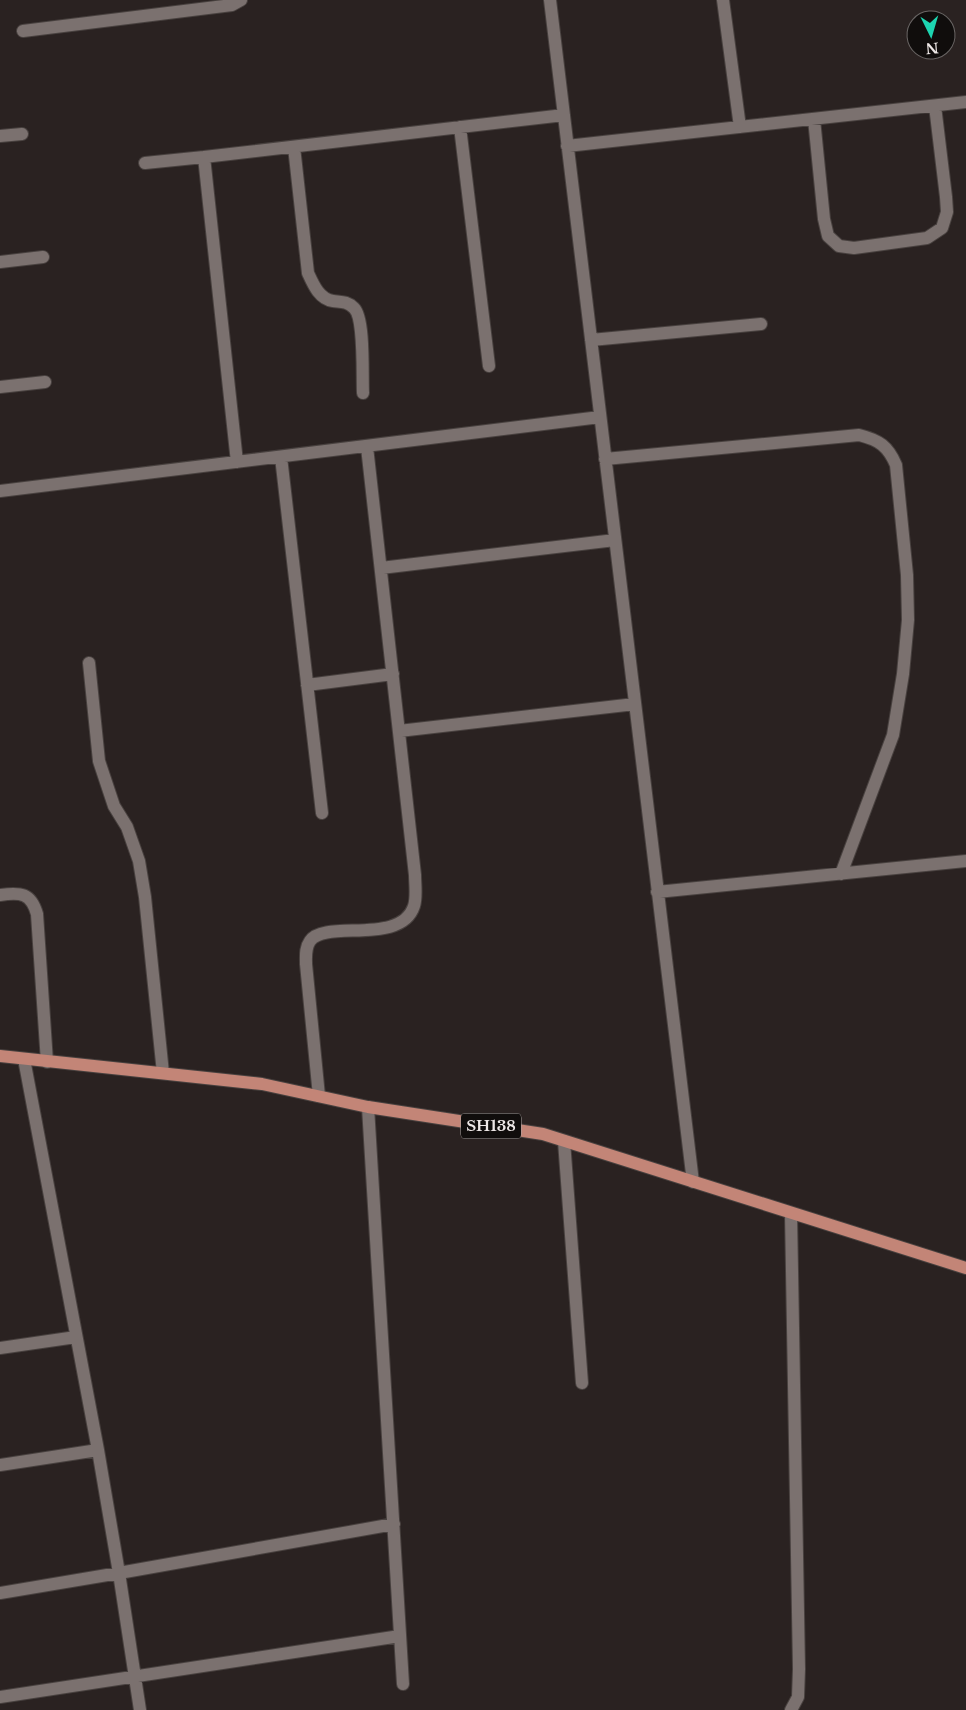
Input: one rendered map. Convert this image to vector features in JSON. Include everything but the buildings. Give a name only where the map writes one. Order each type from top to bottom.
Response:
[{"type":"main road","name":"SH138","points":[[0,1056],[262,1084],[368,1107],[543,1134],[966,1268]]},
{"type":"street","points":[[23,31],[232,5],[241,0]]},
{"type":"street","points":[[550,0],[692,1182]]},
{"type":"street","points":[[723,0],[740,127]]},
{"type":"street","points":[[567,146],[966,102]]},
{"type":"street","points":[[814,119],[824,219],[828,236],[839,246],[854,248],[927,238],[942,228],[947,212],[935,106]]},
{"type":"street","points":[[145,163],[564,115]]},
{"type":"street","points":[[460,127],[489,366]]},
{"type":"street","points":[[0,136],[22,134]]},
{"type":"street","points":[[294,147],[308,273],[317,292],[331,301],[345,301],[356,309],[360,321],[362,393]]},
{"type":"street","points":[[204,157],[237,462]]},
{"type":"street","points":[[0,262],[43,257]]},
{"type":"street","points":[[591,340],[761,324]]},
{"type":"street","points":[[0,387],[45,382]]},
{"type":"street","points":[[0,491],[281,458],[600,417]]},
{"type":"street","points":[[605,459],[859,435],[878,440],[890,451],[896,465],[907,575],[908,620],[902,674],[893,735],[841,874]]},
{"type":"street","points":[[318,1096],[306,964],[306,950],[311,940],[322,934],[392,927],[407,919],[415,905],[415,875],[400,731],[367,447]]},
{"type":"street","points":[[281,458],[322,813]]},
{"type":"street","points":[[381,568],[615,540]]},
{"type":"street","points":[[89,662],[98,761],[114,806],[127,827],[139,861],[145,897],[163,1073]]},
{"type":"street","points":[[307,685],[393,674]]},
{"type":"street","points":[[400,731],[634,704]]},
{"type":"street","points":[[657,892],[966,861]]},
{"type":"street","points":[[0,895],[25,895],[33,901],[38,914],[47,1062]]},
{"type":"street","points":[[24,1059],[98,1450],[140,1710]]},
{"type":"street","points":[[368,1107],[403,1684]]},
{"type":"street","points":[[564,1141],[582,1383]]},
{"type":"street","points":[[791,1214],[799,1669],[798,1697],[791,1710]]},
{"type":"street","points":[[0,1348],[76,1337]]},
{"type":"street","points":[[0,1465],[98,1450]]},
{"type":"street","points":[[0,1593],[394,1524]]},
{"type":"street","points":[[0,1697],[400,1636]]}]
